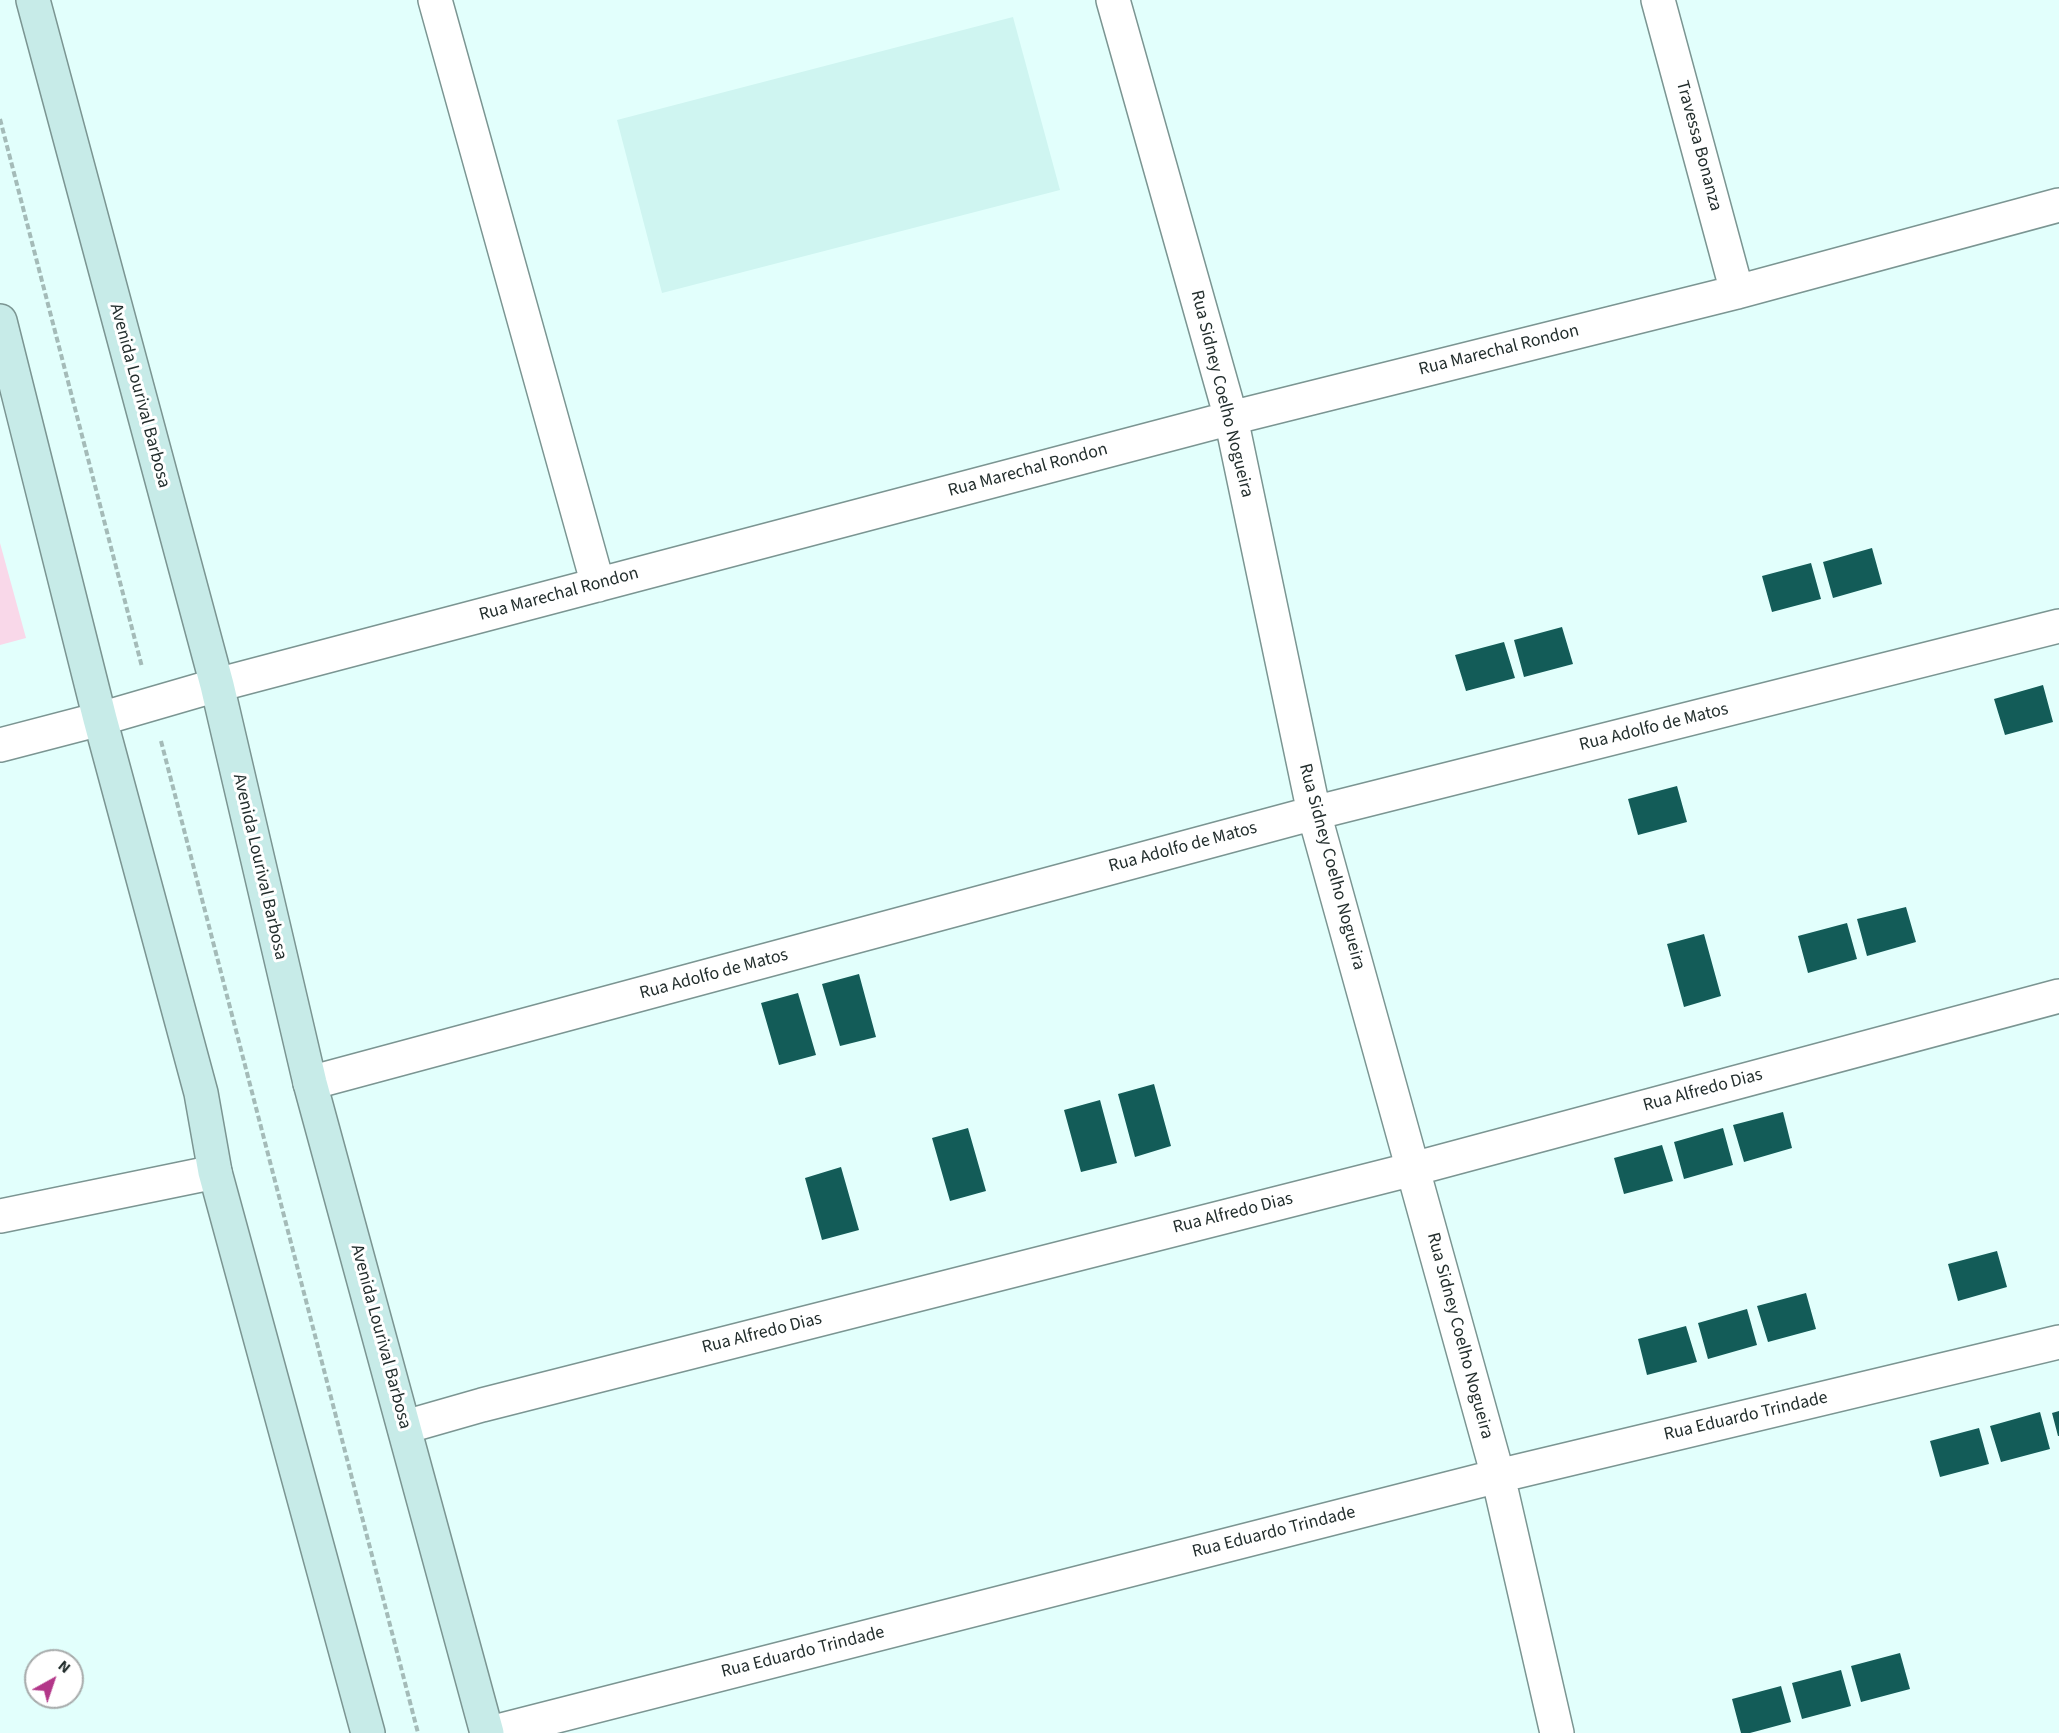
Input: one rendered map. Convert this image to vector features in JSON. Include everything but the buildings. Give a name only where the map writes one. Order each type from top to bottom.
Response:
[{"type":"street","name":"Avenida Lourival Barbosa","points":[[33,0],[217,685],[310,1083],[489,1733]]},
{"type":"street","points":[[435,0],[598,585]]},
{"type":"street","name":"Rua Sidney Coelho Nogueira","points":[[1113,0],[1231,418],[1314,813],[1498,1476],[1557,1733]]},
{"type":"street","name":"Travessa Bonanza","points":[[1658,0],[1737,292]]},
{"type":"street","name":"Rua Marechal Rondon","points":[[0,745],[217,685],[1231,418],[1737,292],[2059,205]]},
{"type":"street","points":[[0,321],[100,719],[201,1093],[215,1172],[368,1733]]},
{"type":"street","name":"Rua Adolfo de Matos","points":[[310,1083],[1314,813],[2059,626]]},
{"type":"street","name":"Rua Alfredo Dias","points":[[405,1427],[493,1402],[1413,1169],[2059,996]]},
{"type":"street","points":[[0,1216],[215,1172]]},
{"type":"street","name":"Rua Eduardo Trindade","points":[[489,1733],[1498,1476],[2059,1342]]},
{"type":"path","points":[[0,119],[418,1733]]},
{"type":"shaded area","points":[[1013,17],[1060,190],[662,293],[617,120]]},
{"type":"shaded area","points":[[0,543],[26,638],[0,645]]}]
